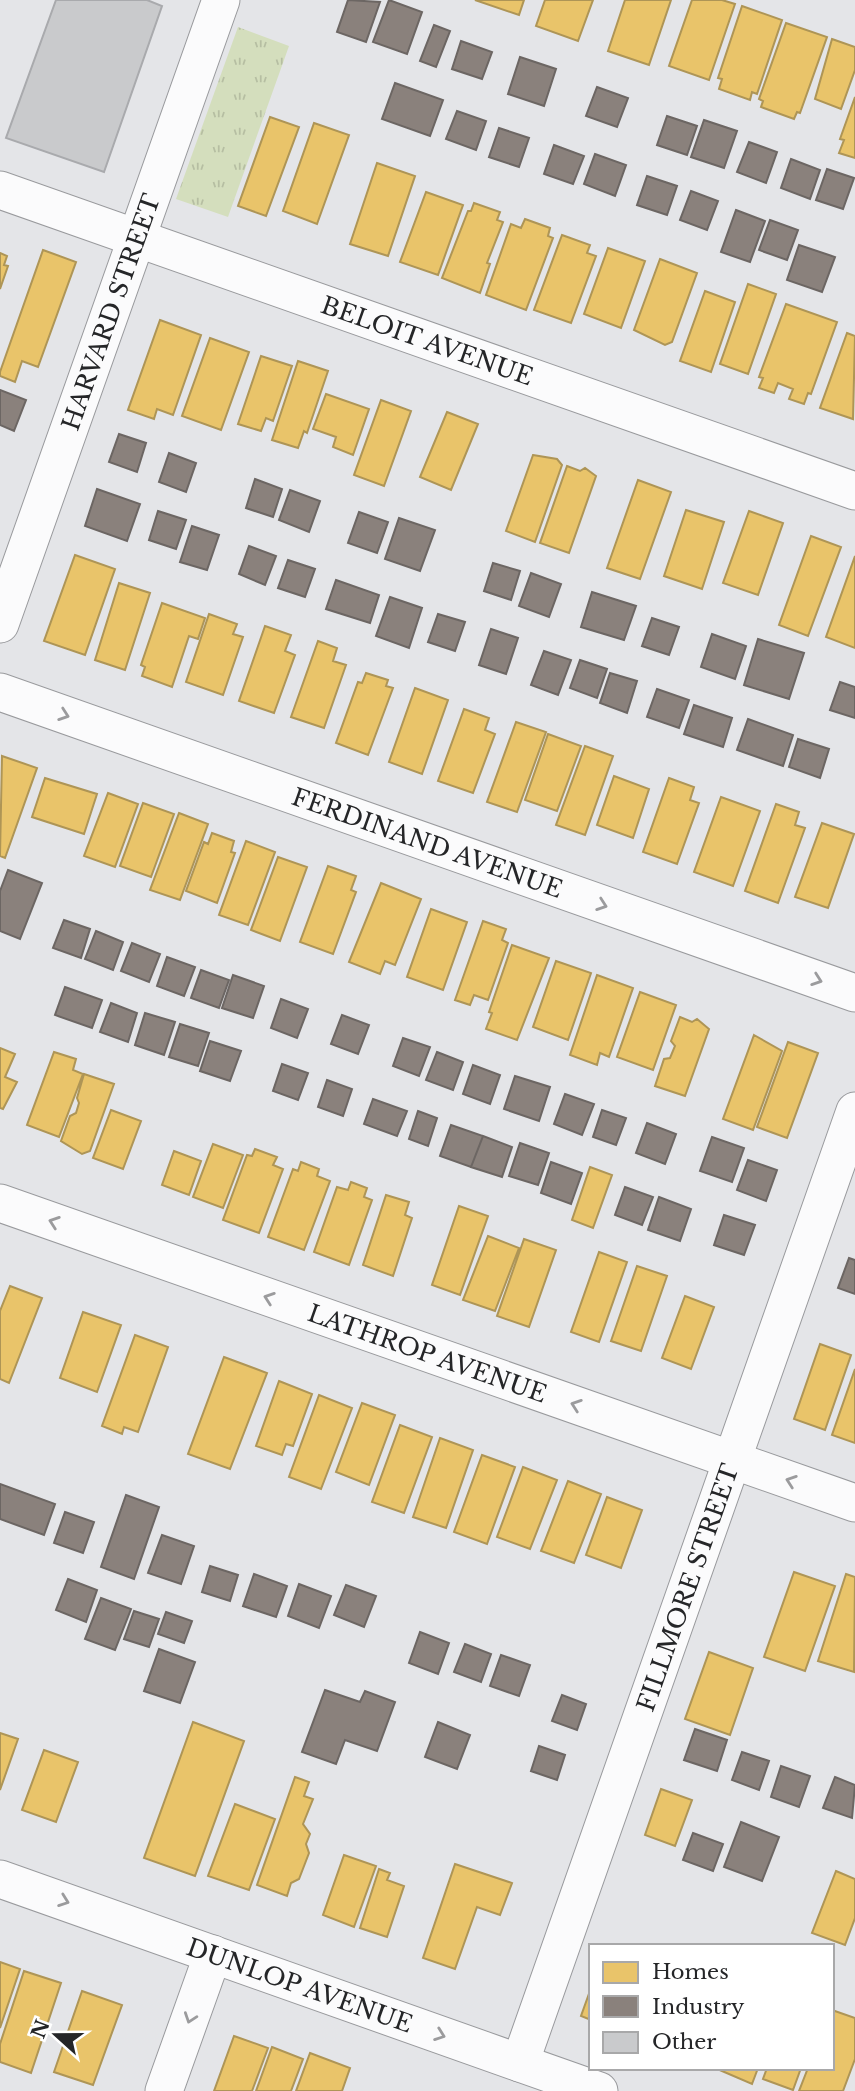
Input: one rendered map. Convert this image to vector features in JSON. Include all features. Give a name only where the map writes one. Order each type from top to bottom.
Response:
[{"type":"street","name":"HARVARD STREET","points":[[0,624],[221,0]]},
{"type":"street","name":"BELOIT AVENUE","points":[[0,190],[855,491]]},
{"type":"street","name":"FERDINAND AVENUE","points":[[0,692],[855,993]]},
{"type":"street","name":"FILLMORE STREET","points":[[520,2063],[855,1111]]},
{"type":"street","name":"LATHROP AVENUE","points":[[0,1203],[855,1503]]},
{"type":"street","name":"DUNLOP AVENUE","points":[[0,1879],[599,2091]]},
{"type":"street","points":[[164,2091],[213,1954]]},
{"type":"green space","points":[[238,27],[289,46],[228,217],[176,199]]},
{"type":"building: Homes","points":[[475,0],[524,0],[519,15]]},
{"type":"building: Homes","points":[[545,0],[593,0],[578,41],[536,26]]},
{"type":"building: Homes","points":[[625,0],[671,0],[649,65],[608,51]]},
{"type":"building: Homes","points":[[692,0],[722,0],[735,4],[709,80],[669,66]]},
{"type":"building: Homes","points":[[742,6],[782,20],[757,94],[752,92],[750,100],[719,89],[722,79],[718,78]]},
{"type":"building: Homes","points":[[786,23],[827,37],[800,113],[797,112],[794,119],[761,107],[763,101],[759,99]]},
{"type":"building: Homes","points":[[832,39],[855,47],[855,70],[841,109],[815,99]]},
{"type":"building: Homes","points":[[855,97],[855,158],[839,153],[844,140],[840,139]]},
{"type":"building: Homes","points":[[270,117],[299,127],[266,216],[238,206]]},
{"type":"building: Homes","points":[[314,123],[349,135],[317,224],[283,211]]},
{"type":"building: Homes","points":[[377,163],[415,176],[388,256],[350,244]]},
{"type":"building: Homes","points":[[426,192],[463,205],[438,275],[400,262]]},
{"type":"building: Homes","points":[[474,203],[500,212],[497,220],[503,222],[487,263],[490,264],[480,293],[442,278],[468,211],[471,211]]},
{"type":"building: Homes","points":[[525,219],[550,228],[548,236],[553,238],[526,310],[486,295],[511,224],[521,228]]},
{"type":"building: Homes","points":[[562,235],[590,245],[587,253],[596,256],[571,323],[534,310]]},
{"type":"building: Homes","points":[[608,248],[645,261],[621,328],[584,314]]},
{"type":"building: Homes","points":[[43,250],[76,262],[38,367],[22,361],[15,382],[0,376],[0,372]]},
{"type":"building: Homes","points":[[0,253],[7,256],[4,265],[8,266],[0,289]]},
{"type":"building: Homes","points":[[660,259],[697,273],[672,342],[665,345],[634,330]]},
{"type":"building: Homes","points":[[748,284],[776,294],[748,374],[720,364]]},
{"type":"building: Homes","points":[[705,291],[735,302],[711,372],[680,361]]},
{"type":"building: Homes","points":[[786,304],[837,322],[811,394],[808,393],[804,404],[789,399],[793,389],[778,383],[774,393],[759,388],[763,378],[759,377]]},
{"type":"building: Homes","points":[[160,320],[201,335],[173,415],[157,409],[154,419],[128,410]]},
{"type":"building: Homes","points":[[847,333],[855,336],[853,419],[820,408]]},
{"type":"building: Homes","points":[[210,338],[249,352],[221,430],[182,416]]},
{"type":"building: Homes","points":[[261,356],[292,366],[273,421],[266,418],[261,431],[238,424]]},
{"type":"building: Homes","points":[[298,361],[328,371],[307,433],[304,431],[298,448],[272,440]]},
{"type":"building: Homes","points":[[326,394],[369,409],[353,455],[333,447],[336,437],[313,429]]},
{"type":"building: Homes","points":[[381,400],[411,411],[384,486],[354,475]]},
{"type":"building: Homes","points":[[447,412],[478,424],[451,490],[420,477]]},
{"type":"building: Homes","points":[[533,455],[557,459],[562,465],[535,542],[506,531]]},
{"type":"building: Homes","points":[[567,466],[580,471],[585,468],[596,476],[569,553],[540,543]]},
{"type":"building: Homes","points":[[638,480],[671,492],[640,579],[607,568]]},
{"type":"building: Homes","points":[[686,510],[724,522],[702,589],[664,576]]},
{"type":"building: Homes","points":[[749,511],[783,523],[758,595],[723,583]]},
{"type":"building: Homes","points":[[811,536],[841,547],[808,636],[779,625]]},
{"type":"building: Homes","points":[[75,555],[115,569],[85,655],[44,641]]},
{"type":"building: Homes","points":[[855,556],[855,648],[826,637]]},
{"type":"building: Homes","points":[[119,583],[150,593],[125,670],[95,660]]},
{"type":"building: Homes","points":[[162,603],[205,618],[198,639],[189,636],[172,687],[142,676],[145,667],[141,665]]},
{"type":"building: Homes","points":[[209,614],[237,624],[233,634],[243,637],[223,695],[186,682]]},
{"type":"building: Homes","points":[[265,626],[291,635],[285,651],[295,655],[274,713],[239,701]]},
{"type":"building: Homes","points":[[318,641],[337,648],[333,661],[346,665],[324,728],[291,717]]},
{"type":"building: Homes","points":[[366,673],[388,680],[386,686],[393,688],[368,755],[336,743],[358,682],[362,683]]},
{"type":"building: Homes","points":[[415,688],[448,700],[422,774],[389,762]]},
{"type":"building: Homes","points":[[464,709],[489,718],[485,730],[495,734],[473,793],[438,781]]},
{"type":"building: Homes","points":[[516,722],[546,732],[517,812],[487,802]]},
{"type":"building: Homes","points":[[548,734],[581,746],[557,811],[525,800]]},
{"type":"building: Homes","points":[[585,746],[613,756],[585,835],[556,825]]},
{"type":"building: Homes","points":[[2,756],[37,768],[5,858],[0,856]]},
{"type":"building: Homes","points":[[614,776],[649,789],[633,838],[597,825]]},
{"type":"building: Homes","points":[[45,778],[97,794],[84,834],[32,817]]},
{"type":"building: Homes","points":[[669,778],[694,787],[690,800],[699,803],[677,864],[643,852]]},
{"type":"building: Homes","points":[[108,793],[138,804],[115,867],[84,856]]},
{"type":"building: Homes","points":[[721,797],[760,811],[733,886],[694,872]]},
{"type":"building: Homes","points":[[143,803],[174,814],[151,877],[120,866]]},
{"type":"building: Homes","points":[[776,804],[799,812],[795,825],[805,828],[778,903],[745,891]]},
{"type":"building: Homes","points":[[179,813],[208,824],[180,900],[150,890]]},
{"type":"building: Homes","points":[[822,823],[854,834],[828,908],[795,897]]},
{"type":"building: Homes","points":[[212,833],[234,841],[231,852],[235,853],[217,903],[186,891],[204,842],[208,844]]},
{"type":"building: Homes","points":[[246,841],[275,852],[248,925],[219,915]]},
{"type":"building: Homes","points":[[278,857],[307,867],[280,941],[251,930]]},
{"type":"building: Homes","points":[[328,866],[356,876],[351,890],[356,892],[333,954],[300,942]]},
{"type":"building: Homes","points":[[381,883],[421,899],[395,965],[385,961],[380,974],[349,962]]},
{"type":"building: Homes","points":[[431,909],[467,922],[443,990],[407,977]]},
{"type":"building: Homes","points":[[483,921],[506,929],[502,940],[508,943],[488,1000],[474,995],[470,1005],[455,1000]]},
{"type":"building: Homes","points":[[512,945],[549,958],[517,1040],[486,1029],[492,1013],[489,1012]]},
{"type":"building: Homes","points":[[556,961],[591,973],[568,1040],[533,1027]]},
{"type":"building: Homes","points":[[597,975],[633,988],[609,1057],[600,1053],[597,1065],[570,1055]]},
{"type":"building: Homes","points":[[640,992],[676,1005],[653,1070],[617,1057]]},
{"type":"building: Homes","points":[[680,1017],[692,1022],[697,1019],[709,1029],[685,1096],[655,1086],[664,1059],[670,1058],[675,1046],[671,1041]]},
{"type":"building: Homes","points":[[754,1035],[782,1051],[753,1130],[723,1119]]},
{"type":"building: Homes","points":[[788,1042],[818,1053],[787,1138],[757,1127]]},
{"type":"building: Homes","points":[[0,1048],[15,1054],[5,1077],[17,1082],[3,1109],[0,1108]]},
{"type":"building: Homes","points":[[54,1052],[76,1059],[73,1070],[83,1074],[59,1137],[27,1125]]},
{"type":"building: Homes","points":[[84,1074],[114,1084],[90,1151],[82,1154],[61,1141],[70,1116],[76,1113]]},
{"type":"building: Homes","points":[[111,1110],[141,1121],[123,1169],[93,1158]]},
{"type":"building: Homes","points":[[213,1144],[243,1155],[223,1208],[193,1197]]},
{"type":"building: Homes","points":[[255,1149],[277,1157],[273,1165],[283,1169],[259,1233],[223,1220],[247,1155],[252,1156]]},
{"type":"building: Homes","points":[[174,1151],[201,1161],[189,1195],[162,1185]]},
{"type":"building: Homes","points":[[301,1162],[319,1169],[317,1176],[330,1181],[304,1250],[268,1237],[293,1169],[298,1171]]},
{"type":"building: Homes","points":[[590,1167],[612,1175],[593,1228],[572,1220]]},
{"type":"building: Homes","points":[[351,1182],[367,1188],[364,1197],[372,1200],[349,1265],[314,1252],[337,1187],[348,1190]]},
{"type":"building: Homes","points":[[386,1195],[409,1202],[405,1215],[412,1218],[393,1276],[363,1265]]},
{"type":"building: Homes","points":[[459,1206],[488,1216],[460,1295],[432,1285]]},
{"type":"building: Homes","points":[[488,1236],[519,1248],[495,1311],[463,1300]]},
{"type":"building: Homes","points":[[524,1239],[556,1250],[529,1327],[497,1316]]},
{"type":"building: Homes","points":[[599,1252],[627,1262],[599,1342],[571,1332]]},
{"type":"building: Homes","points":[[637,1266],[667,1276],[641,1351],[611,1341]]},
{"type":"building: Homes","points":[[10,1286],[42,1298],[9,1383],[0,1379],[0,1311]]},
{"type":"building: Homes","points":[[685,1296],[714,1307],[691,1369],[662,1358]]},
{"type":"building: Homes","points":[[83,1312],[121,1325],[97,1392],[60,1378]]},
{"type":"building: Homes","points":[[135,1335],[168,1347],[138,1432],[124,1427],[122,1434],[102,1426]]},
{"type":"building: Homes","points":[[820,1344],[851,1355],[825,1430],[794,1419]]},
{"type":"building: Homes","points":[[224,1357],[267,1373],[230,1469],[188,1454]]},
{"type":"building: Homes","points":[[855,1369],[855,1443],[832,1435]]},
{"type":"building: Homes","points":[[279,1381],[312,1394],[293,1446],[286,1444],[282,1455],[256,1446]]},
{"type":"building: Homes","points":[[319,1395],[352,1408],[321,1489],[289,1477]]},
{"type":"building: Homes","points":[[362,1403],[395,1415],[369,1485],[336,1472]]},
{"type":"building: Homes","points":[[400,1425],[432,1437],[404,1513],[372,1502]]},
{"type":"building: Homes","points":[[440,1438],[473,1450],[446,1528],[413,1517]]},
{"type":"building: Homes","points":[[482,1455],[515,1467],[487,1544],[454,1532]]},
{"type":"building: Homes","points":[[523,1467],[557,1480],[530,1549],[497,1537]]},
{"type":"building: Homes","points":[[568,1481],[601,1494],[574,1563],[541,1551]]},
{"type":"building: Homes","points":[[607,1497],[642,1510],[621,1568],[586,1555]]},
{"type":"building: Homes","points":[[794,1572],[835,1586],[805,1671],[764,1657]]},
{"type":"building: Homes","points":[[846,1574],[855,1577],[854,1672],[818,1661]]},
{"type":"building: Homes","points":[[709,1652],[753,1668],[730,1735],[685,1719]]},
{"type":"building: Homes","points":[[193,1722],[244,1741],[195,1876],[144,1858]]},
{"type":"building: Homes","points":[[0,1733],[18,1739],[0,1790]]},
{"type":"building: Homes","points":[[44,1750],[78,1762],[56,1822],[22,1810]]},
{"type":"building: Homes","points":[[295,1777],[309,1782],[304,1796],[313,1799],[303,1824],[310,1834],[306,1844],[309,1853],[299,1879],[291,1883],[287,1896],[257,1885]]},
{"type":"building: Homes","points":[[661,1789],[692,1800],[675,1846],[645,1835]]},
{"type":"building: Homes","points":[[235,1804],[275,1819],[249,1890],[208,1876]]},
{"type":"building: Homes","points":[[344,1855],[376,1866],[354,1927],[323,1915]]},
{"type":"building: Homes","points":[[455,1864],[512,1883],[500,1915],[477,1907],[455,1969],[423,1958]]},
{"type":"building: Homes","points":[[379,1869],[390,1873],[387,1880],[404,1886],[387,1937],[360,1928]]},
{"type":"building: Homes","points":[[836,1871],[855,1879],[855,1918],[845,1945],[812,1933]]},
{"type":"building: Homes","points":[[0,1962],[20,1969],[0,2028]]},
{"type":"building: Homes","points":[[24,1971],[61,1983],[31,2073],[0,2062],[0,2044]]},
{"type":"building: Homes","points":[[82,1991],[122,2005],[93,2085],[54,2072]]},
{"type":"building: Homes","points":[[589,1994],[589,2019],[581,2016]]},
{"type":"building: Homes","points":[[834,2011],[855,2018],[855,2059],[843,2091],[799,2091],[807,2070],[834,2070]]},
{"type":"building: Homes","points":[[234,2036],[268,2048],[252,2091],[214,2091]]},
{"type":"building: Homes","points":[[272,2047],[303,2059],[291,2091],[256,2091]]},
{"type":"building: Homes","points":[[310,2053],[350,2068],[342,2091],[296,2091]]},
{"type":"building: Homes","points":[[720,2070],[757,2070],[752,2084]]},
{"type":"building: Homes","points":[[766,2070],[800,2070],[793,2090],[763,2079]]},
{"type":"building: Industry","points":[[348,0],[380,2],[366,42],[337,32]]},
{"type":"building: Industry","points":[[389,0],[422,12],[407,54],[373,42]]},
{"type":"building: Industry","points":[[434,25],[450,31],[436,67],[420,61]]},
{"type":"building: Industry","points":[[461,41],[492,52],[482,79],[452,69]]},
{"type":"building: Industry","points":[[520,57],[556,69],[544,106],[508,94]]},
{"type":"building: Industry","points":[[395,83],[443,100],[430,136],[382,119]]},
{"type":"building: Industry","points":[[597,87],[628,98],[617,127],[586,116]]},
{"type":"building: Industry","points":[[457,111],[486,121],[476,150],[446,139]]},
{"type":"building: Industry","points":[[667,116],[697,126],[687,155],[657,145]]},
{"type":"building: Industry","points":[[704,120],[737,131],[724,168],[691,157]]},
{"type":"building: Industry","points":[[499,128],[529,138],[519,167],[489,157]]},
{"type":"building: Industry","points":[[749,142],[777,152],[766,183],[737,172]]},
{"type":"building: Industry","points":[[554,145],[584,156],[573,184],[544,174]]},
{"type":"building: Industry","points":[[595,154],[626,165],[615,196],[584,184]]},
{"type":"building: Industry","points":[[791,159],[820,170],[810,199],[781,188]]},
{"type":"building: Industry","points":[[827,169],[854,178],[843,209],[816,200]]},
{"type":"building: Industry","points":[[647,176],[677,186],[667,215],[637,205]]},
{"type":"building: Industry","points":[[691,191],[718,201],[707,230],[680,220]]},
{"type":"building: Industry","points":[[736,210],[765,221],[750,262],[721,252]]},
{"type":"building: Industry","points":[[770,220],[798,230],[787,260],[759,250]]},
{"type":"building: Industry","points":[[799,245],[835,257],[822,292],[787,280]]},
{"type":"building: Industry","points":[[0,390],[26,400],[14,431],[0,425]]},
{"type":"building: Industry","points":[[119,434],[146,443],[137,472],[109,462]]},
{"type":"building: Industry","points":[[169,453],[196,463],[186,492],[159,482]]},
{"type":"building: Industry","points":[[255,479],[282,489],[273,517],[246,508]]},
{"type":"building: Industry","points":[[97,489],[140,504],[127,541],[85,526]]},
{"type":"building: Industry","points":[[290,490],[320,501],[309,532],[279,520]]},
{"type":"building: Industry","points":[[158,511],[186,520],[176,549],[149,540]]},
{"type":"building: Industry","points":[[359,512],[388,522],[377,553],[348,543]]},
{"type":"building: Industry","points":[[399,518],[435,530],[420,571],[385,559]]},
{"type":"building: Industry","points":[[192,526],[219,535],[207,570],[180,562]]},
{"type":"building: Industry","points":[[249,546],[276,556],[265,585],[239,574]]},
{"type":"building: Industry","points":[[288,560],[315,569],[305,597],[278,588]]},
{"type":"building: Industry","points":[[493,563],[520,571],[511,600],[484,591]]},
{"type":"building: Industry","points":[[531,573],[561,584],[549,617],[519,606]]},
{"type":"building: Industry","points":[[336,580],[379,595],[370,623],[326,609]]},
{"type":"building: Industry","points":[[592,592],[636,606],[624,640],[581,627]]},
{"type":"building: Industry","points":[[390,597],[422,608],[409,648],[376,636]]},
{"type":"building: Industry","points":[[438,614],[465,622],[455,651],[428,642]]},
{"type":"building: Industry","points":[[652,618],[679,627],[669,655],[642,646]]},
{"type":"building: Industry","points":[[491,629],[518,638],[506,674],[479,665]]},
{"type":"building: Industry","points":[[712,634],[746,646],[735,679],[701,667]]},
{"type":"building: Industry","points":[[758,639],[804,653],[789,699],[744,685]]},
{"type":"building: Industry","points":[[544,651],[571,660],[558,695],[531,685]]},
{"type":"building: Industry","points":[[580,660],[607,669],[597,698],[570,688]]},
{"type":"building: Industry","points":[[610,673],[637,681],[627,713],[600,703]]},
{"type":"building: Industry","points":[[840,682],[855,687],[855,718],[830,710]]},
{"type":"building: Industry","points":[[657,689],[689,700],[679,728],[647,717]]},
{"type":"building: Industry","points":[[694,705],[732,718],[723,747],[684,734]]},
{"type":"building: Industry","points":[[748,719],[793,735],[783,766],[737,750]]},
{"type":"building: Industry","points":[[798,739],[829,749],[820,778],[789,767]]},
{"type":"building: Industry","points":[[8,870],[42,883],[20,939],[0,931],[0,891]]},
{"type":"building: Industry","points":[[64,920],[90,929],[81,958],[53,948]]},
{"type":"building: Industry","points":[[96,931],[123,942],[113,970],[85,959]]},
{"type":"building: Industry","points":[[132,943],[160,954],[149,982],[121,971]]},
{"type":"building: Industry","points":[[167,957],[195,967],[184,996],[157,986]]},
{"type":"building: Industry","points":[[201,970],[229,980],[219,1008],[191,998]]},
{"type":"building: Industry","points":[[233,975],[264,986],[253,1018],[222,1008]]},
{"type":"building: Industry","points":[[65,987],[102,1000],[92,1028],[55,1015]]},
{"type":"building: Industry","points":[[281,999],[308,1009],[297,1038],[271,1028]]},
{"type":"building: Industry","points":[[111,1003],[137,1013],[128,1042],[100,1032]]},
{"type":"building: Industry","points":[[145,1013],[175,1022],[164,1055],[135,1045]]},
{"type":"building: Industry","points":[[342,1015],[369,1025],[358,1054],[331,1044]]},
{"type":"building: Industry","points":[[180,1024],[209,1033],[198,1066],[169,1057]]},
{"type":"building: Industry","points":[[403,1038],[430,1047],[419,1076],[393,1066]]},
{"type":"building: Industry","points":[[210,1041],[241,1051],[230,1081],[200,1071]]},
{"type":"building: Industry","points":[[437,1052],[463,1062],[453,1090],[426,1080]]},
{"type":"building: Industry","points":[[282,1064],[308,1073],[298,1100],[273,1091]]},
{"type":"building: Industry","points":[[473,1065],[500,1075],[490,1104],[463,1094]]},
{"type":"building: Industry","points":[[515,1076],[550,1087],[539,1121],[504,1109]]},
{"type":"building: Industry","points":[[327,1080],[352,1089],[343,1116],[318,1107]]},
{"type":"building: Industry","points":[[565,1094],[594,1104],[582,1135],[554,1124]]},
{"type":"building: Industry","points":[[373,1099],[407,1111],[397,1136],[364,1124]]},
{"type":"building: Industry","points":[[602,1110],[626,1118],[616,1145],[593,1137]]},
{"type":"building: Industry","points":[[418,1111],[437,1118],[428,1146],[409,1139]]},
{"type":"building: Industry","points":[[647,1123],[676,1134],[665,1164],[636,1153]]},
{"type":"building: Industry","points":[[451,1125],[483,1136],[471,1167],[440,1156]]},
{"type":"building: Industry","points":[[483,1136],[512,1147],[502,1177],[471,1167]]},
{"type":"building: Industry","points":[[712,1137],[744,1148],[732,1182],[700,1171]]},
{"type":"building: Industry","points":[[520,1143],[549,1153],[538,1185],[509,1176]]},
{"type":"building: Industry","points":[[748,1160],[777,1170],[766,1201],[737,1190]]},
{"type":"building: Industry","points":[[551,1162],[582,1173],[571,1204],[541,1193]]},
{"type":"building: Industry","points":[[625,1187],[653,1197],[642,1225],[615,1215]]},
{"type":"building: Industry","points":[[659,1197],[691,1209],[680,1241],[648,1230]]},
{"type":"building: Industry","points":[[724,1215],[755,1225],[744,1255],[714,1245]]},
{"type":"building: Industry","points":[[849,1258],[855,1260],[855,1294],[838,1288]]},
{"type":"building: Industry","points":[[0,1484],[55,1504],[44,1535],[0,1519]]},
{"type":"building: Industry","points":[[126,1495],[159,1507],[134,1579],[101,1567]]},
{"type":"building: Industry","points":[[65,1512],[94,1522],[83,1553],[54,1543]]},
{"type":"building: Industry","points":[[162,1535],[194,1546],[181,1584],[148,1573]]},
{"type":"building: Industry","points":[[210,1566],[238,1575],[230,1601],[202,1592]]},
{"type":"building: Industry","points":[[254,1574],[287,1586],[276,1617],[243,1606]]},
{"type":"building: Industry","points":[[68,1579],[97,1590],[86,1622],[56,1610]]},
{"type":"building: Industry","points":[[299,1584],[331,1596],[319,1628],[288,1616]]},
{"type":"building: Industry","points":[[346,1585],[376,1596],[364,1627],[334,1615]]},
{"type":"building: Industry","points":[[101,1598],[131,1609],[115,1650],[85,1639]]},
{"type":"building: Industry","points":[[134,1611],[159,1619],[149,1647],[124,1639]]},
{"type":"building: Industry","points":[[166,1612],[192,1621],[184,1643],[158,1634]]},
{"type":"building: Industry","points":[[420,1632],[449,1643],[438,1674],[409,1663]]},
{"type":"building: Industry","points":[[465,1644],[491,1654],[481,1682],[454,1672]]},
{"type":"building: Industry","points":[[159,1649],[195,1662],[180,1703],[144,1691]]},
{"type":"building: Industry","points":[[501,1655],[530,1665],[519,1696],[490,1686]]},
{"type":"building: Industry","points":[[325,1690],[360,1702],[365,1691],[395,1702],[377,1751],[345,1740],[336,1764],[302,1752]]},
{"type":"building: Industry","points":[[562,1695],[586,1704],[577,1730],[552,1721]]},
{"type":"building: Industry","points":[[438,1722],[470,1735],[457,1769],[425,1757]]},
{"type":"building: Industry","points":[[695,1729],[727,1740],[717,1771],[684,1760]]},
{"type":"building: Industry","points":[[539,1746],[565,1755],[557,1780],[531,1771]]},
{"type":"building: Industry","points":[[742,1752],[769,1761],[759,1790],[732,1780]]},
{"type":"building: Industry","points":[[781,1766],[810,1776],[799,1807],[771,1797]]},
{"type":"building: Industry","points":[[835,1777],[855,1785],[852,1818],[823,1808]]},
{"type":"building: Industry","points":[[741,1822],[779,1837],[762,1881],[724,1867]]},
{"type":"building: Industry","points":[[693,1833],[723,1844],[713,1871],[683,1860]]},
{"type":"building: Other","points":[[56,0],[147,0],[162,6],[104,172],[6,138]]}]
